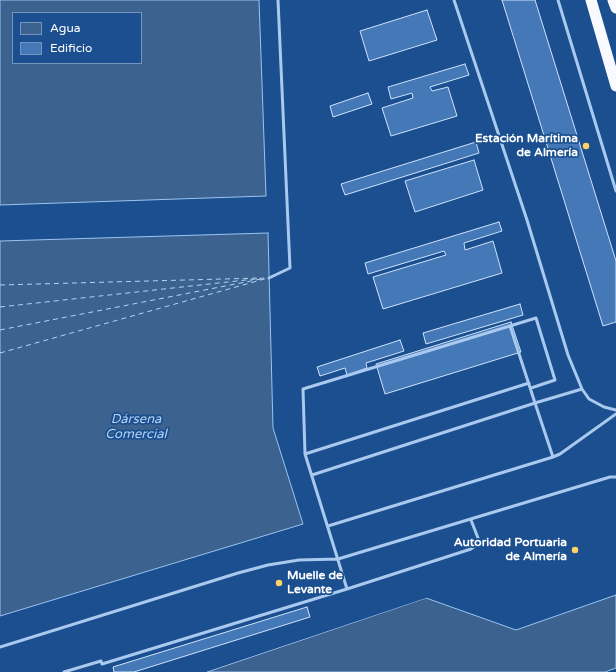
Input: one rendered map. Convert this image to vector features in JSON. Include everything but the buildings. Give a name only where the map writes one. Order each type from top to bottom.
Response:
[{"type":"highway","points":[[592,0],[616,86]]},
{"type":"highway","points":[[613,0],[616,8]]},
{"type":"lane","points":[[269,278],[290,268],[278,0]]},
{"type":"lane","points":[[454,0],[527,220],[568,355],[582,389],[589,399],[604,407],[616,410]]},
{"type":"lane","points":[[558,0],[616,190]]},
{"type":"lane","points":[[347,589],[305,454],[303,388],[536,318],[554,380],[531,388]]},
{"type":"lane","points":[[510,326],[552,457]]},
{"type":"lane","points":[[305,454],[529,383]]},
{"type":"lane","points":[[312,475],[582,389]]},
{"type":"lane","points":[[328,526],[560,454],[616,414]]},
{"type":"lane","points":[[0,647],[260,567],[299,560],[338,559],[610,477],[616,477]]},
{"type":"lane","points":[[64,672],[101,660],[102,664],[347,589],[471,549],[476,546],[478,538],[471,520]]},
{"type":"water","points":[[0,0],[259,0],[266,196],[0,205]]},
{"type":"water","name":"Dársena Comercial","points":[[268,233],[273,428],[303,524],[0,616],[0,241]]},
{"type":"water","points":[[616,595],[616,668],[605,672],[207,672],[426,598],[516,630]]},
{"type":"pier","points":[[425,596],[427,597],[426,598],[205,672],[206,670]]},
{"type":"ferry route","points":[[0,285],[260,278]]},
{"type":"ferry route","points":[[0,307],[264,278]]},
{"type":"ferry route","points":[[0,353],[268,278]]},
{"type":"ferry route","points":[[0,330],[261,279]]},
{"type":"place","name":"Estación Marítima de Almería","points":[[586,146]]},
{"type":"place","name":"Autoridad Portuaria de Almería","points":[[575,550]]},
{"type":"place","name":"Muelle de Levante","points":[[279,583]]}]
